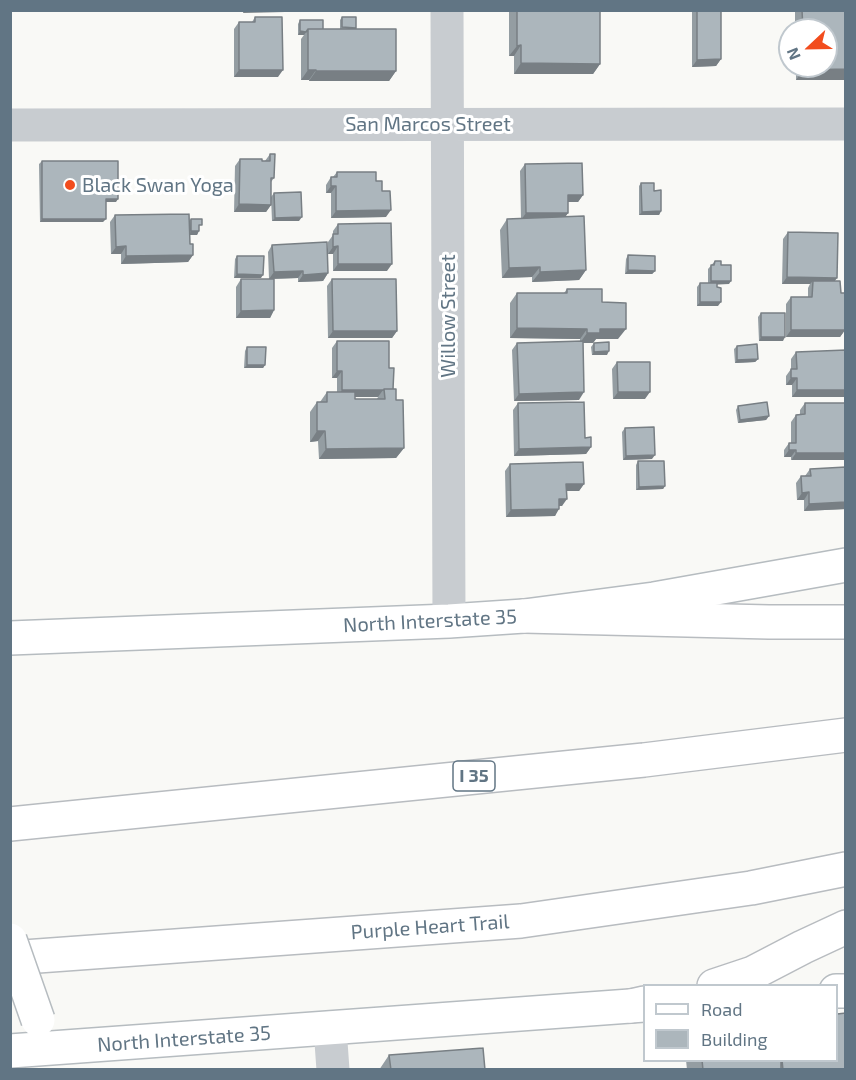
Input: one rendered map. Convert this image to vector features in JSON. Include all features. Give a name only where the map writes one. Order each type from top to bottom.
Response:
[{"type":"main road","name":"North Interstate 35","points":[[10,638],[524,616],[654,599],[846,565]]},
{"type":"main road","points":[[524,616],[846,622]]},
{"type":"main road","name":"I 35","points":[[10,824],[644,760],[846,735]]},
{"type":"main road","name":"Purple Heart Trail","points":[[10,958],[521,921],[751,888],[846,869]]},
{"type":"main road","points":[[720,984],[753,973],[846,927]]},
{"type":"main road","points":[[10,940],[33,1048]]},
{"type":"main road","name":"North Interstate 35","points":[[33,1048],[640,1004]]},
{"type":"street","name":"Willow Street","points":[[447,10],[449,621]]},
{"type":"street","name":"San Marcos Street","points":[[10,125],[846,124]]},
{"type":"street","points":[[330,1028],[333,1070]]},
{"type":"building","points":[[517,10],[600,10],[600,64],[521,63],[521,45],[517,46]]},
{"type":"building","points":[[697,10],[721,10],[721,59],[697,60]]},
{"type":"building","points":[[802,10],[846,10],[846,69],[838,69],[838,18],[802,18]]},
{"type":"building","points":[[255,17],[282,17],[283,70],[239,70],[239,22],[255,22]]},
{"type":"building","points":[[342,17],[356,17],[356,28],[342,27]]},
{"type":"building","points":[[300,20],[323,20],[323,29],[300,31]]},
{"type":"building","points":[[308,29],[396,29],[396,71],[308,70]]},
{"type":"building","points":[[270,154],[275,154],[274,178],[271,178],[271,205],[239,204],[240,159],[270,161]]},
{"type":"building","points":[[42,161],[118,161],[118,199],[106,199],[106,219],[42,219]]},
{"type":"building","points":[[582,163],[583,195],[568,195],[568,213],[526,213],[525,164]]},
{"type":"building","points":[[337,172],[376,172],[376,181],[382,181],[382,191],[390,191],[391,210],[336,211],[336,186],[331,186],[331,177],[337,177]]},
{"type":"building","points":[[641,183],[654,183],[654,191],[661,190],[661,211],[642,212]]},
{"type":"building","points":[[301,192],[302,217],[275,218],[274,193]]},
{"type":"building","points":[[189,214],[190,244],[193,244],[193,255],[126,256],[126,246],[116,247],[115,215]]},
{"type":"building","points":[[584,216],[586,270],[540,272],[540,267],[509,268],[507,219]]},
{"type":"building","points":[[191,219],[202,219],[199,231],[191,231]]},
{"type":"building","points":[[391,223],[392,264],[338,264],[338,246],[333,247],[333,234],[338,234],[338,224]]},
{"type":"building","points":[[788,232],[838,233],[837,278],[787,277]]},
{"type":"building","points":[[327,242],[328,273],[303,275],[303,271],[274,272],[272,245]]},
{"type":"building","points":[[628,255],[655,256],[655,271],[628,270]]},
{"type":"building","points":[[237,256],[264,256],[263,275],[237,274]]},
{"type":"building","points":[[715,261],[721,261],[721,265],[731,265],[731,281],[711,281],[711,265],[714,265]]},
{"type":"building","points":[[241,279],[274,279],[274,310],[241,311]]},
{"type":"building","points":[[332,279],[396,279],[397,331],[333,331]]},
{"type":"building","points":[[813,281],[840,281],[841,293],[846,293],[845,330],[791,330],[791,297],[812,297]]},
{"type":"building","points":[[700,283],[717,283],[717,287],[721,288],[721,302],[700,302]]},
{"type":"building","points":[[567,289],[602,289],[602,302],[626,303],[626,329],[600,329],[600,333],[587,333],[587,329],[517,328],[517,293],[567,293]]},
{"type":"building","points":[[761,313],[785,313],[785,337],[761,337]]},
{"type":"building","points":[[337,341],[389,341],[389,368],[394,368],[393,389],[342,390],[342,371],[337,371]]},
{"type":"building","points":[[583,341],[584,392],[519,394],[517,343]]},
{"type":"building","points":[[609,342],[609,351],[594,352],[594,343]]},
{"type":"building","points":[[757,344],[758,359],[737,360],[737,346]]},
{"type":"building","points":[[247,347],[266,347],[265,365],[247,365]]},
{"type":"building","points":[[846,350],[846,390],[797,390],[797,378],[791,378],[791,369],[797,369],[796,352]]},
{"type":"building","points":[[617,362],[650,362],[650,392],[618,392]]},
{"type":"building","points":[[384,389],[396,389],[396,400],[403,400],[404,448],[326,449],[325,431],[317,431],[317,402],[327,402],[327,392],[355,392],[355,399],[385,399]]},
{"type":"building","points":[[584,402],[585,438],[591,437],[591,447],[519,449],[518,403]]},
{"type":"building","points":[[767,402],[769,416],[740,420],[738,406]]},
{"type":"building","points":[[805,403],[846,403],[846,453],[796,453],[796,450],[789,450],[789,443],[796,443],[796,415],[805,414]]},
{"type":"building","points":[[654,427],[655,455],[626,456],[625,428]]},
{"type":"building","points":[[638,461],[664,461],[665,486],[639,487]]},
{"type":"building","points":[[583,462],[584,484],[566,484],[567,499],[559,499],[559,509],[511,510],[510,464]]},
{"type":"building","points":[[846,467],[846,502],[809,504],[809,492],[802,493],[801,476],[811,476],[810,469]]},
{"type":"building","points":[[846,1013],[846,1070],[783,1070],[782,1062],[838,1062],[838,1014]]},
{"type":"building","points":[[483,1048],[485,1070],[391,1070],[389,1055]]},
{"type":"building","points":[[702,1062],[781,1062],[781,1070],[703,1070]]},
{"type":"place","name":"Black Swan Yoga","points":[[70,185]]}]
